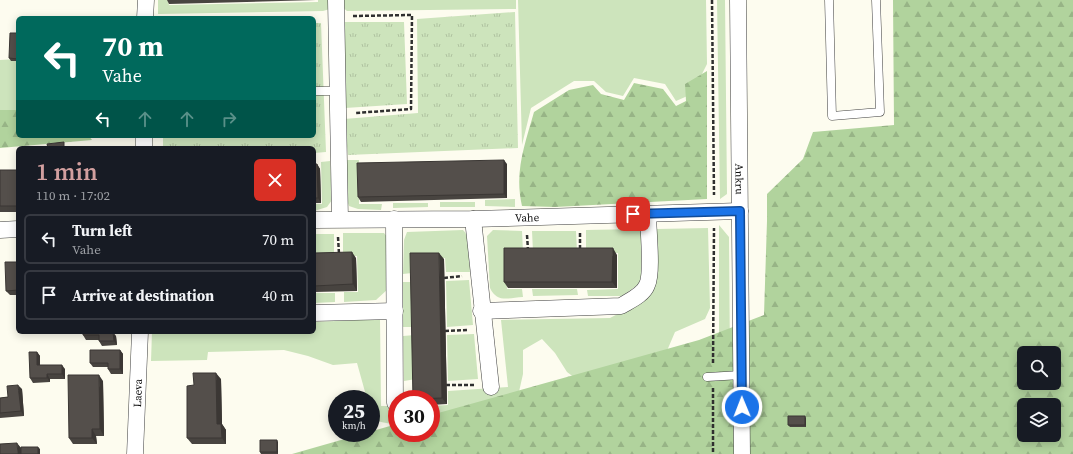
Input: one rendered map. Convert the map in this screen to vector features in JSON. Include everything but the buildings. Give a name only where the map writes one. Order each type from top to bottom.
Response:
[{"type":"street","points":[[146,0],[146,16]]},
{"type":"street","points":[[336,0],[339,91],[339,224]]},
{"type":"street","name":"Ankru","points":[[738,0],[742,454]]},
{"type":"street","name":"Vahe","points":[[316,220],[339,224],[394,219],[473,219],[740,211]]},
{"type":"street","points":[[481,311],[621,306],[638,296],[648,284],[650,256],[648,214]]},
{"type":"street","points":[[394,219],[395,390]]},
{"type":"street","points":[[473,219],[481,311],[491,385]]},
{"type":"street","points":[[0,230],[16,229]]},
{"type":"street","points":[[316,313],[395,311]]},
{"type":"street","name":"Laeva","points":[[135,454],[140,334]]},
{"type":"lane","points":[[829,0],[832,116],[880,112],[876,0]]},
{"type":"lane","points":[[316,91],[339,91]]},
{"type":"lane","points":[[707,377],[741,376]]},
{"type":"path","points":[[336,17],[412,15],[411,109],[339,114]]},
{"type":"path","points":[[339,224],[339,259]]},
{"type":"path","points":[[579,225],[581,254]]},
{"type":"path","points":[[527,233],[528,254]]},
{"type":"path","points":[[445,331],[483,329]]},
{"type":"path","points":[[446,385],[491,385]]},
{"type":"green space","points":[[158,0],[168,0],[169,5],[318,2],[318,0],[330,0],[330,9],[323,11],[158,14]]},
{"type":"green space","points":[[341,0],[516,0],[516,9],[347,11],[341,6]]},
{"type":"green space","points":[[518,0],[706,0],[707,64],[692,94],[676,101],[665,84],[634,78],[623,96],[606,92],[594,81],[574,81],[531,108],[522,145]]},
{"type":"green space","points":[[717,0],[725,0],[727,194],[720,199]]},
{"type":"green space","points":[[893,0],[1073,0],[1073,454],[292,454],[334,442],[380,442],[380,429],[388,427],[388,442],[440,442],[440,412],[699,340],[764,315],[767,194],[803,159],[813,132],[894,125]]},
{"type":"green space","points":[[515,12],[518,148],[348,155],[344,119],[418,113],[417,19]]},
{"type":"green space","points":[[342,22],[404,22],[407,104],[345,108]]},
{"type":"green space","points":[[316,23],[321,23],[326,152],[316,153],[316,146],[163,146],[163,138],[316,138]]},
{"type":"green space","points":[[16,59],[16,110],[0,110],[0,60]]},
{"type":"green space","points":[[707,71],[707,199],[555,207],[522,206],[519,181],[520,170],[524,147],[534,112],[569,90],[593,85],[601,94],[624,100],[634,83],[663,89],[676,106],[686,101],[685,84]]},
{"type":"green space","points":[[0,110],[16,110],[16,138],[90,138],[92,140],[16,146],[0,148]]},
{"type":"green space","points":[[345,160],[359,160],[359,204],[382,204],[381,210],[358,209],[349,206],[347,200]]},
{"type":"green space","points":[[330,161],[332,200],[327,207],[316,210],[316,204],[322,204],[321,162]]},
{"type":"green space","points":[[515,199],[515,207],[485,206],[485,200]]},
{"type":"green space","points":[[440,202],[475,202],[475,207],[440,207]]},
{"type":"green space","points":[[393,203],[428,203],[428,207],[393,208]]},
{"type":"green space","points":[[719,225],[729,237],[730,361],[719,368]]},
{"type":"green space","points":[[708,228],[710,308],[705,319],[675,332],[660,367],[583,384],[567,372],[555,353],[542,339],[523,350],[523,374],[516,405],[440,430],[440,405],[448,405],[448,391],[508,387],[501,320],[610,318],[635,305],[654,233],[657,229]]},
{"type":"green space","points":[[639,229],[642,234],[641,277],[639,284],[622,296],[588,296],[587,290],[618,289],[618,253],[586,252],[586,230]]},
{"type":"green space","points":[[463,230],[468,239],[470,250],[470,272],[446,272],[445,258],[413,258],[412,273],[403,274],[404,240],[407,232]]},
{"type":"green space","points":[[493,230],[522,231],[523,252],[506,253],[507,289],[522,289],[523,297],[508,299],[500,298],[493,293],[490,288],[487,236]]},
{"type":"green space","points":[[532,231],[576,231],[577,252],[533,252]]},
{"type":"green space","points":[[343,233],[384,233],[388,238],[388,289],[376,300],[344,302],[344,292],[358,292],[357,256],[343,257]]},
{"type":"green space","points":[[316,234],[334,234],[334,258],[316,258]]},
{"type":"green space","points":[[469,280],[473,325],[447,327],[446,281]]},
{"type":"green space","points":[[403,282],[413,282],[413,327],[403,327]]},
{"type":"green space","points":[[532,289],[577,289],[578,295],[533,296]]},
{"type":"green space","points":[[316,293],[335,293],[335,302],[316,303]]},
{"type":"green space","points":[[380,319],[381,406],[388,406],[388,423],[380,422],[380,390],[364,390],[357,363],[333,365],[308,356],[284,350],[208,352],[207,360],[151,361],[152,334],[316,334],[316,322]]},
{"type":"green space","points":[[474,334],[478,379],[448,381],[447,335]]},
{"type":"green space","points":[[415,335],[416,379],[404,381],[403,336]]},
{"type":"route","points":[[633,214],[740,211],[742,407]]}]
